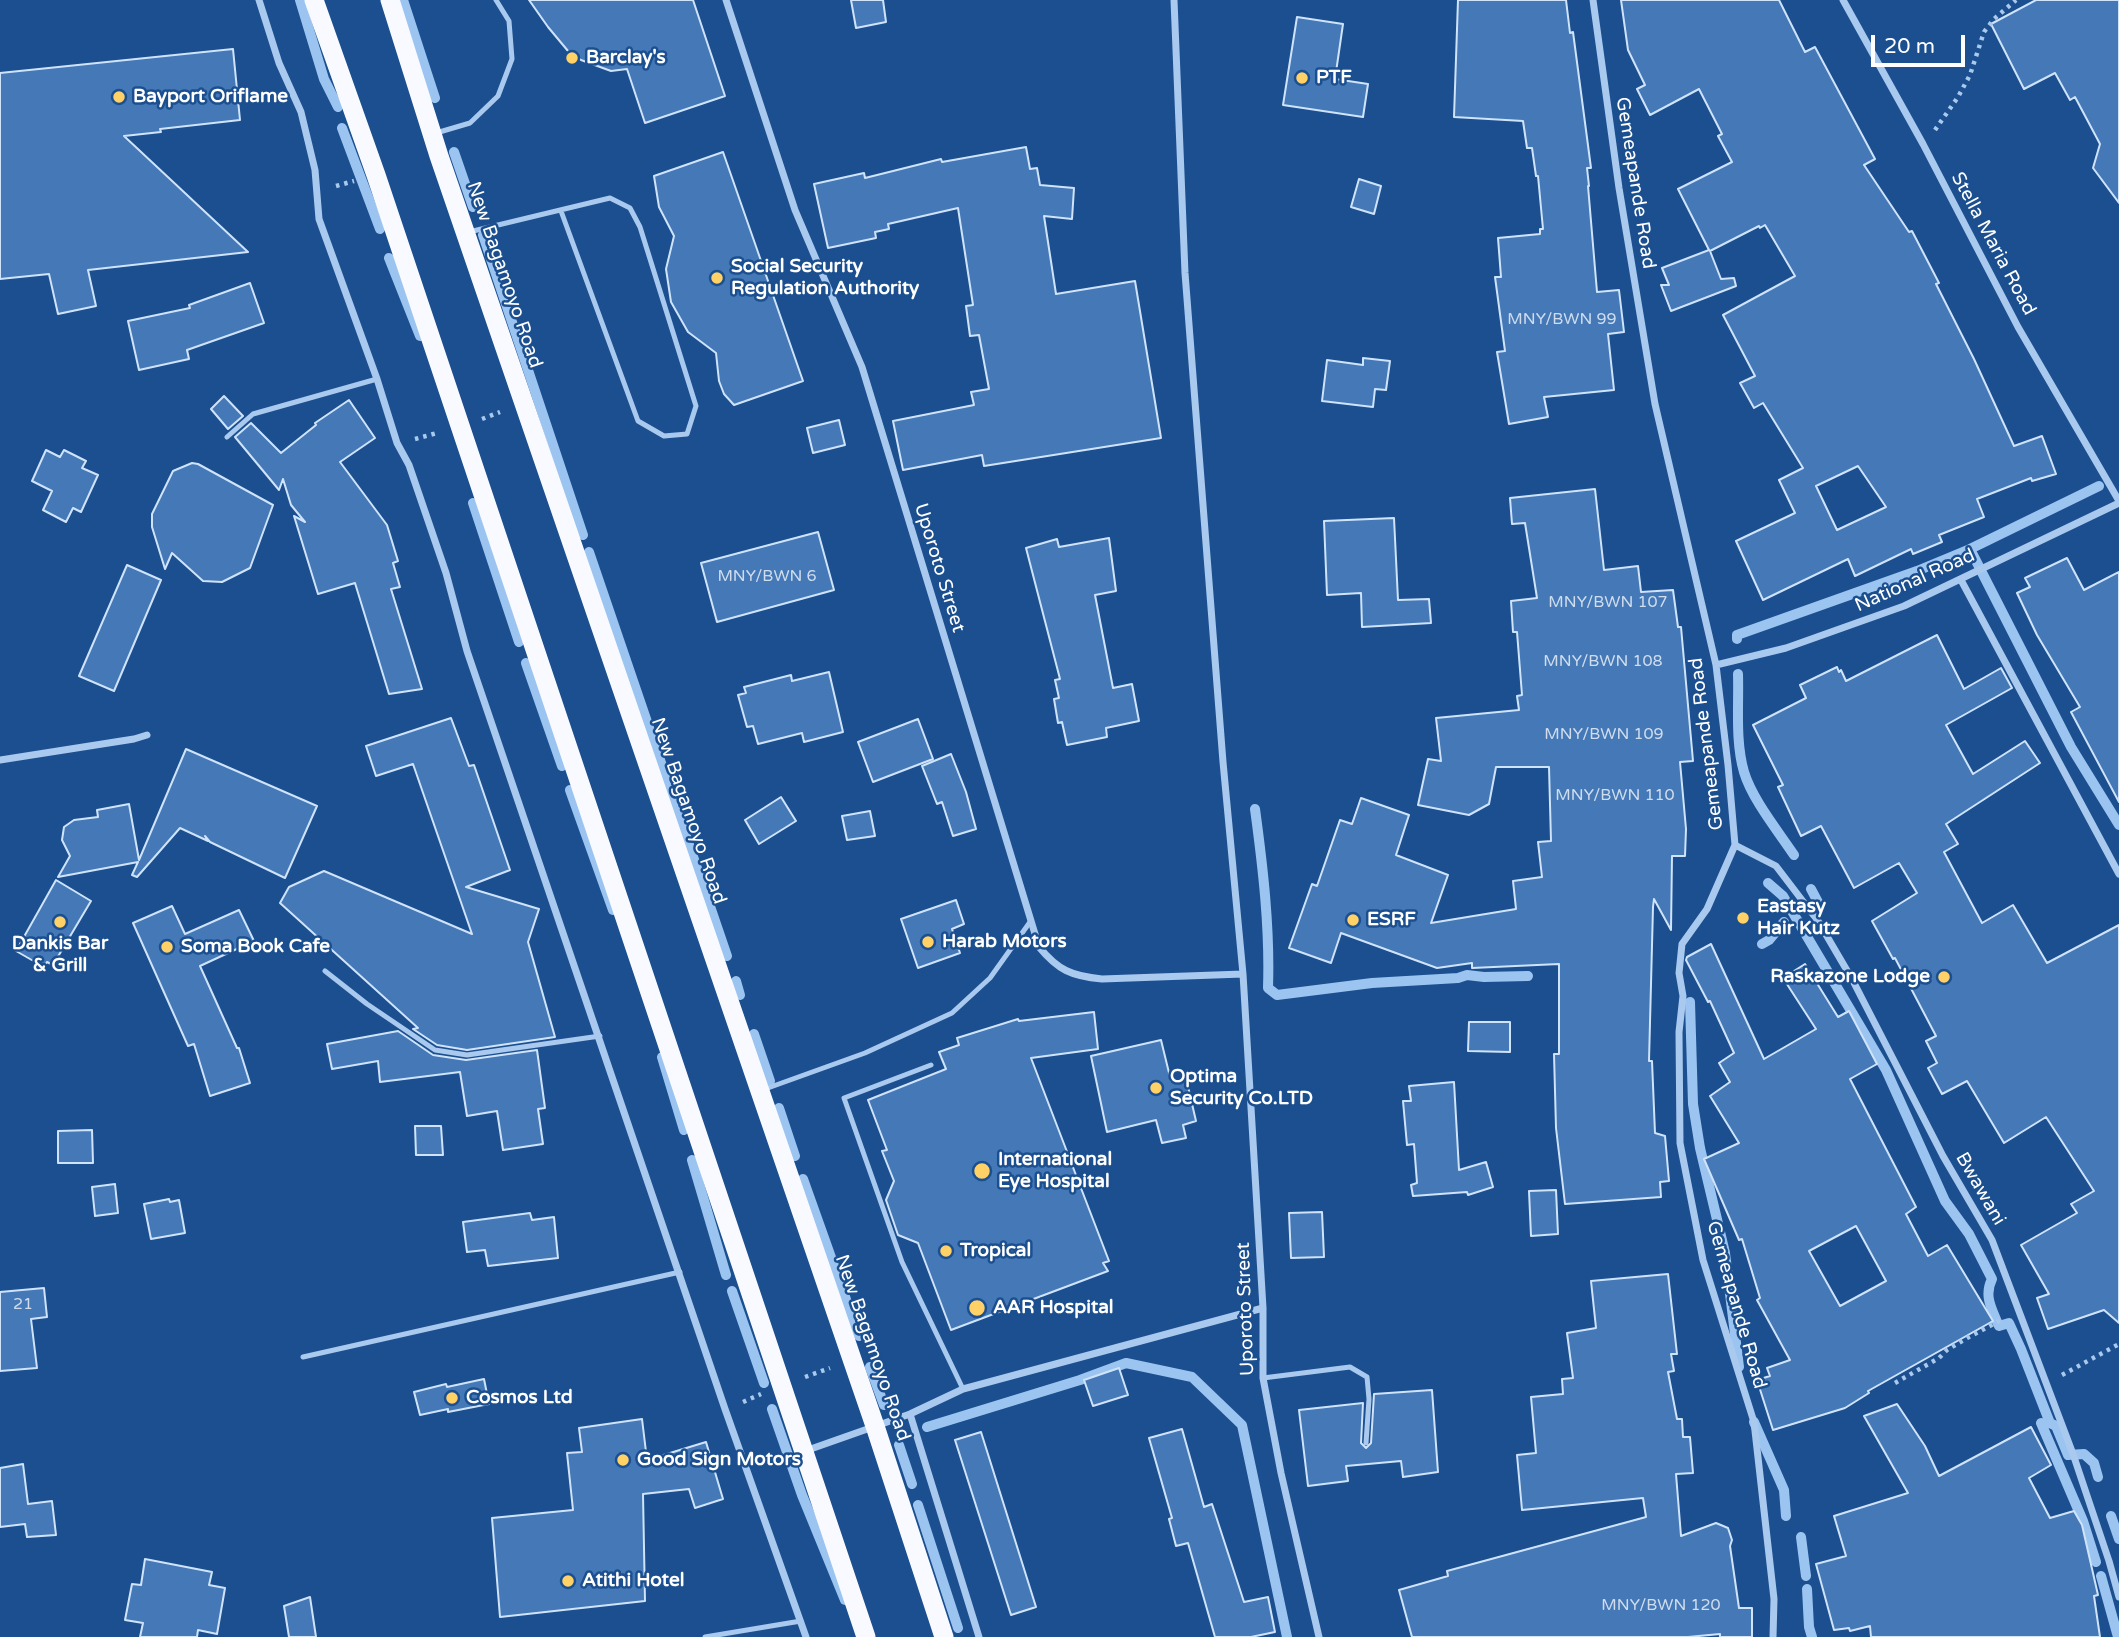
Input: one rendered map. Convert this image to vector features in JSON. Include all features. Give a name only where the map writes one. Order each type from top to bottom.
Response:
[{"type":"highway","points":[[314,0],[381,188],[866,1637]]},
{"type":"highway","name":"New Bagamoyo Road","points":[[390,0],[466,232],[875,1426],[944,1637]]},
{"type":"street","points":[[259,0],[279,63],[302,112],[315,170],[319,219],[377,379],[397,443],[409,465],[446,573],[467,652],[806,1637]]},
{"type":"street","name":"Uporoto Street","points":[[726,0],[795,210],[862,367],[1039,947],[1052,962],[1080,977],[1102,979],[1243,974]]},
{"type":"street","name":"Uporoto Street","points":[[1174,0],[1185,273],[1223,762],[1243,974],[1263,1308],[1263,1378],[1281,1473],[1318,1637]]},
{"type":"street","name":"Gemeapande Road","points":[[1593,0],[1619,188],[1655,404],[1716,665],[1728,765],[1735,845],[1707,909],[1682,944],[1679,973],[1683,996],[1679,1032],[1680,1143],[1703,1260],[1754,1422],[1774,1599],[1773,1637]]},
{"type":"street","name":"Stella Maria Road","points":[[1843,0],[1923,144],[2018,327],[2119,502]]},
{"type":"street","name":"National Road","points":[[1716,665],[1786,648],[1904,606],[2119,502]]},
{"type":"street","points":[[1961,579],[2119,874]]},
{"type":"street","points":[[0,760],[147,735]]},
{"type":"street","name":"Bwawani","points":[[1735,845],[1776,866],[1818,921],[1852,979],[1943,1156],[1992,1240],[2073,1454],[2119,1597]]},
{"type":"street","points":[[804,1451],[910,1413],[963,1389],[1263,1308]]},
{"type":"street","points":[[910,1413],[979,1637]]},
{"type":"lane","points":[[433,134],[470,123],[498,96],[512,59],[509,21],[496,0]]},
{"type":"lane","points":[[466,232],[610,198],[630,208],[640,227],[696,407],[687,434],[664,436],[638,421],[561,211]]},
{"type":"lane","points":[[227,437],[253,414],[377,379]]},
{"type":"lane","points":[[760,1091],[864,1052],[952,1013],[990,978],[1030,922]]},
{"type":"lane","points":[[326,971],[367,1004],[435,1050],[467,1055],[600,1036]]},
{"type":"lane","points":[[931,1065],[844,1098],[902,1262],[963,1389]]},
{"type":"lane","points":[[303,1357],[680,1272]]},
{"type":"lane","points":[[1263,1378],[1350,1367],[1367,1377],[1369,1399],[1366,1443]]},
{"type":"lane","points":[[705,1637],[801,1620]]},
{"type":"path","points":[[1923,144],[1940,125],[1970,75],[1984,32],[1994,19],[2017,0]]},
{"type":"path","points":[[1895,1383],[1939,1359],[1947,1350],[2018,1308]]},
{"type":"path","points":[[2046,1384],[2119,1343]]},
{"type":"building","points":[[529,0],[693,0],[725,96],[645,123],[627,69],[611,71],[581,60],[568,51]]},
{"type":"building","points":[[851,0],[883,0],[886,22],[856,28]]},
{"type":"building","points":[[1458,0],[1566,0],[1570,33],[1573,32],[1591,168],[1587,168],[1597,292],[1619,290],[1624,332],[1608,334],[1614,390],[1544,397],[1548,417],[1509,424],[1497,352],[1505,351],[1495,277],[1501,277],[1498,238],[1540,234],[1540,229],[1543,229],[1538,176],[1532,148],[1527,148],[1523,121],[1454,117]]},
{"type":"building","points":[[1621,0],[1779,0],[1805,52],[1815,47],[1875,159],[1864,165],[1909,232],[1912,231],[1939,283],[1936,284],[2014,446],[2042,436],[2056,474],[2032,481],[2031,478],[1977,499],[1984,517],[1939,535],[1942,542],[1913,554],[1911,549],[1855,576],[1848,559],[1763,600],[1736,541],[1795,513],[1779,480],[1803,468],[1763,403],[1754,408],[1740,383],[1755,376],[1723,315],[1795,276],[1765,225],[1760,228],[1759,226],[1710,251],[1721,279],[1734,278],[1736,286],[1671,311],[1661,285],[1669,285],[1662,268],[1709,250],[1678,189],[1732,162],[1718,136],[1722,134],[1699,89],[1650,115],[1637,89],[1645,85],[1628,50]],"holes":[[[1858,466],[1886,507],[1837,530],[1816,486]]]},
{"type":"building","points":[[2036,0],[2119,0],[2119,203],[2093,168],[2100,144],[2075,97],[2070,100],[2055,73],[2024,89],[1991,24]]},
{"type":"building","points":[[1297,17],[1343,24],[1335,79],[1368,84],[1363,117],[1283,105]]},
{"type":"building","points":[[233,49],[240,120],[124,136],[248,252],[88,270],[96,306],[58,314],[49,274],[0,279],[0,73]]},
{"type":"building","points":[[1026,147],[1030,169],[1037,168],[1040,185],[1074,188],[1072,219],[1044,216],[1056,294],[1135,281],[1161,438],[984,466],[982,455],[903,470],[893,421],[974,405],[971,392],[989,389],[979,335],[970,336],[966,306],[973,305],[958,208],[888,224],[889,229],[875,232],[876,238],[828,248],[814,184],[864,173],[865,178],[941,159],[942,162]]},
{"type":"building","name":"Social Security Regulation Authority","points":[[723,152],[803,381],[734,405],[724,394],[719,381],[716,353],[688,332],[671,302],[666,269],[674,236],[659,207],[654,176]]},
{"type":"building","points":[[1359,179],[1381,186],[1374,214],[1351,207]]},
{"type":"building","points":[[250,283],[264,323],[187,350],[189,359],[139,370],[128,321],[190,308],[189,305]]},
{"type":"building","points":[[1363,358],[1390,361],[1386,390],[1375,389],[1373,407],[1322,401],[1327,360],[1363,365]]},
{"type":"building","points":[[224,396],[243,416],[228,429],[211,409]]},
{"type":"building","points":[[349,400],[375,438],[340,462],[387,525],[398,561],[393,563],[400,587],[391,589],[422,689],[389,694],[355,583],[318,594],[294,516],[305,522],[291,505],[283,479],[279,490],[235,437],[251,423],[281,453],[316,425],[315,423]]},
{"type":"building","points":[[839,420],[845,445],[813,453],[807,428]]},
{"type":"building","points":[[46,450],[60,457],[64,450],[86,461],[82,468],[98,475],[81,512],[73,508],[66,522],[43,510],[52,491],[32,481]]},
{"type":"building","points":[[192,463],[273,505],[250,568],[222,582],[203,581],[172,553],[165,569],[152,527],[152,514],[173,471]]},
{"type":"building","points":[[1595,489],[1604,570],[1638,566],[1641,592],[1673,590],[1678,627],[1681,627],[1693,761],[1680,762],[1686,829],[1685,856],[1672,856],[1671,930],[1654,899],[1653,907],[1649,1061],[1652,1061],[1655,1133],[1665,1136],[1669,1181],[1660,1182],[1661,1197],[1565,1204],[1556,1128],[1554,1054],[1559,1054],[1559,964],[1472,968],[1472,963],[1437,968],[1341,933],[1331,963],[1289,948],[1312,884],[1317,886],[1340,820],[1352,824],[1361,798],[1409,815],[1396,855],[1448,875],[1431,923],[1516,909],[1513,881],[1542,877],[1538,842],[1551,841],[1549,767],[1496,767],[1489,804],[1469,815],[1418,805],[1428,759],[1441,761],[1436,718],[1519,710],[1517,696],[1522,695],[1517,632],[1513,632],[1511,601],[1537,598],[1525,523],[1512,524],[1510,498]]},
{"type":"building","points":[[1394,518],[1398,600],[1429,599],[1431,623],[1362,627],[1361,593],[1327,595],[1324,521]]},
{"type":"building","points":[[818,532],[834,590],[717,622],[701,563]]},
{"type":"building","points":[[1109,538],[1116,591],[1095,595],[1113,688],[1132,684],[1139,721],[1106,728],[1107,737],[1067,745],[1062,722],[1058,723],[1054,699],[1059,698],[1055,680],[1060,679],[1026,548],[1057,539],[1059,547]]},
{"type":"building","points":[[2067,558],[2084,590],[2119,572],[2119,802],[2071,712],[2080,707],[2037,635],[2017,593],[2030,587],[2025,578]]},
{"type":"building","points":[[127,565],[161,580],[114,691],[79,676]]},
{"type":"building","points":[[1937,635],[1964,689],[2001,668],[2012,688],[1946,725],[1973,774],[2025,741],[2040,763],[1946,824],[1958,844],[1944,852],[1982,923],[2013,905],[2047,963],[2119,925],[2119,1323],[2104,1310],[2048,1329],[2037,1298],[2049,1294],[2021,1245],[2077,1213],[2071,1204],[2094,1191],[2046,1117],[2004,1143],[1967,1081],[1942,1094],[1928,1068],[1937,1063],[1926,1041],[1936,1036],[1895,958],[1893,959],[1872,921],[1917,893],[1899,863],[1854,888],[1821,826],[1801,836],[1778,787],[1783,785],[1753,725],[1806,698],[1800,685],[1837,667],[1846,681]]},
{"type":"building","points":[[829,672],[843,732],[804,742],[802,733],[758,744],[753,726],[747,727],[738,695],[746,693],[744,687],[791,675],[792,681]]},
{"type":"building","points":[[451,718],[469,766],[474,765],[510,870],[466,887],[539,909],[528,942],[555,1037],[467,1050],[437,1045],[413,1029],[418,1028],[280,903],[289,887],[324,871],[472,934],[413,764],[376,776],[366,746]]},
{"type":"building","points":[[918,719],[933,759],[873,782],[858,742]]},
{"type":"building","points":[[186,749],[317,806],[285,878],[210,842],[205,836],[208,841],[180,828],[137,877],[132,875],[138,862],[58,877],[70,856],[62,840],[64,827],[74,820],[98,817],[97,810],[129,804],[139,860]]},
{"type":"building","points":[[951,754],[966,792],[976,829],[953,836],[942,802],[937,804],[922,766]]},
{"type":"building","points":[[781,797],[796,821],[759,844],[745,820]]},
{"type":"building","points":[[870,811],[875,836],[847,840],[842,816]]},
{"type":"building","points":[[56,880],[91,901],[53,965],[47,962],[44,967],[16,951]]},
{"type":"building","points":[[956,900],[964,924],[952,929],[960,953],[918,968],[901,919]]},
{"type":"building","points":[[172,906],[185,934],[239,910],[254,941],[200,966],[239,1048],[250,1083],[210,1096],[194,1044],[188,1046],[133,923]]},
{"type":"building","points":[[1711,944],[1764,1059],[1816,1029],[1783,978],[1805,964],[1838,1017],[1849,1011],[1877,1064],[1850,1079],[1916,1207],[1906,1214],[1928,1256],[1947,1245],[1993,1321],[1868,1391],[1869,1393],[1845,1408],[1773,1430],[1757,1380],[1770,1376],[1767,1368],[1790,1360],[1757,1300],[1760,1298],[1742,1239],[1739,1240],[1704,1159],[1739,1143],[1710,1096],[1730,1082],[1719,1063],[1734,1053],[1710,1001],[1708,1002],[1686,960]],"holes":[[[1856,1226],[1886,1281],[1840,1306],[1809,1251]]]},
{"type":"building","name":"International Eye Hospital","points":[[1094,1012],[1098,1049],[1031,1058],[1109,1261],[1103,1263],[1108,1271],[951,1330],[918,1243],[898,1235],[886,1200],[894,1181],[882,1151],[887,1150],[868,1100],[946,1069],[939,1052],[959,1045],[957,1038],[1018,1019]]},
{"type":"building","points":[[1469,1022],[1510,1022],[1510,1052],[1468,1051]]},
{"type":"building","points":[[398,1031],[433,1055],[466,1060],[537,1050],[545,1108],[538,1109],[543,1144],[503,1150],[497,1111],[467,1116],[460,1072],[380,1082],[378,1061],[332,1069],[327,1044]]},
{"type":"building","name":"Optima Security Co.LTD","points":[[1161,1040],[1171,1081],[1186,1078],[1196,1121],[1183,1125],[1186,1138],[1162,1143],[1156,1120],[1107,1132],[1091,1056]]},
{"type":"building","points":[[1454,1082],[1459,1170],[1486,1162],[1493,1187],[1468,1195],[1467,1192],[1413,1196],[1411,1185],[1417,1183],[1414,1144],[1407,1145],[1403,1101],[1411,1101],[1409,1086]]},
{"type":"building","points":[[415,1126],[441,1126],[443,1155],[416,1155]]},
{"type":"building","points":[[92,1130],[93,1163],[58,1163],[58,1131]]},
{"type":"building","points":[[115,1184],[118,1213],[95,1216],[92,1187]]},
{"type":"building","points":[[1556,1190],[1558,1234],[1531,1236],[1529,1191]]},
{"type":"building","points":[[169,1199],[170,1202],[179,1200],[185,1233],[151,1239],[144,1204]]},
{"type":"building","points":[[1322,1212],[1324,1257],[1291,1258],[1289,1213]]},
{"type":"building","points":[[530,1213],[532,1220],[554,1217],[558,1258],[488,1266],[485,1250],[467,1252],[463,1222]]},
{"type":"building","points":[[1668,1274],[1677,1354],[1671,1354],[1674,1371],[1668,1372],[1677,1419],[1682,1419],[1683,1437],[1690,1437],[1693,1473],[1676,1474],[1681,1536],[1716,1523],[1728,1528],[1732,1540],[1730,1546],[1739,1608],[1752,1608],[1752,1637],[1720,1637],[1720,1634],[1688,1637],[1412,1637],[1399,1590],[1448,1576],[1447,1571],[1646,1517],[1643,1498],[1522,1510],[1517,1455],[1536,1453],[1531,1397],[1563,1394],[1562,1379],[1573,1378],[1567,1333],[1596,1328],[1591,1281]]},
{"type":"building","points":[[44,1288],[47,1317],[31,1319],[37,1368],[0,1371],[0,1292]]},
{"type":"building","points":[[1119,1368],[1128,1395],[1093,1406],[1084,1380]]},
{"type":"building","name":"Cosmos Ltd","points":[[484,1379],[489,1404],[420,1415],[414,1392]]},
{"type":"building","points":[[1432,1390],[1438,1472],[1403,1477],[1401,1461],[1346,1466],[1348,1481],[1308,1486],[1299,1410],[1363,1403],[1361,1443],[1366,1448],[1371,1443],[1374,1394]]},
{"type":"building","points":[[1897,1404],[1925,1446],[1939,1476],[2031,1427],[2051,1465],[2029,1478],[2050,1518],[2074,1511],[2082,1525],[2098,1595],[2094,1596],[2100,1637],[1871,1637],[1870,1626],[1850,1631],[1849,1628],[1834,1630],[1816,1564],[1846,1556],[1834,1516],[1908,1493],[1864,1416]]},
{"type":"building","points":[[642,1419],[647,1460],[706,1442],[723,1499],[695,1508],[689,1489],[643,1494],[645,1601],[500,1617],[492,1518],[573,1510],[567,1453],[582,1452],[579,1428]]},
{"type":"building","points":[[1182,1429],[1204,1507],[1212,1504],[1244,1602],[1268,1597],[1275,1632],[1251,1637],[1215,1637],[1188,1543],[1176,1546],[1169,1519],[1172,1518],[1149,1438]]},
{"type":"building","points":[[981,1432],[1036,1607],[1011,1615],[955,1440]]},
{"type":"building","points":[[23,1464],[28,1504],[52,1501],[56,1535],[27,1537],[25,1524],[0,1527],[0,1468]]},
{"type":"building","points":[[145,1559],[212,1572],[209,1585],[225,1588],[217,1634],[198,1630],[197,1637],[140,1637],[143,1623],[125,1620],[132,1584],[141,1585]]},
{"type":"building","points":[[310,1597],[316,1637],[289,1637],[284,1606]]},
{"type":"waterway","points":[[300,0],[324,79],[338,107]]},
{"type":"waterway","points":[[403,0],[435,98]]},
{"type":"waterway","points":[[342,128],[380,229]]},
{"type":"waterway","points":[[454,152],[473,207]]},
{"type":"waterway","points":[[483,235],[583,535]]},
{"type":"waterway","points":[[389,258],[420,336]]},
{"type":"waterway","points":[[1737,639],[1737,635],[1917,571],[1970,549],[2099,486]]},
{"type":"waterway","points":[[473,503],[519,642]]},
{"type":"waterway","points":[[1970,549],[2071,747],[2119,825]]},
{"type":"waterway","points":[[589,552],[727,956]]},
{"type":"waterway","points":[[526,663],[562,766]]},
{"type":"waterway","points":[[1738,674],[1738,736],[1744,772],[1759,804],[1794,855]]},
{"type":"waterway","points":[[570,790],[613,910]]},
{"type":"waterway","points":[[1255,809],[1265,898],[1268,988],[1277,995],[1467,975],[1528,976]]},
{"type":"waterway","points":[[1768,883],[1783,896],[1886,1070],[1945,1201],[1969,1234],[1992,1279],[1988,1296],[1999,1326],[2009,1323],[2050,1423],[2056,1426],[2068,1455],[2084,1454],[2094,1463],[2098,1477]]},
{"type":"waterway","points":[[1811,889],[1819,904]]},
{"type":"waterway","points":[[1762,944],[1769,940],[1784,922]]},
{"type":"waterway","points":[[736,981],[740,995]]},
{"type":"waterway","points":[[1690,1002],[1693,1104],[1700,1148],[1725,1253],[1739,1367]]},
{"type":"waterway","points":[[754,1034],[770,1081]]},
{"type":"waterway","points":[[662,1057],[684,1130]]},
{"type":"waterway","points":[[779,1108],[795,1156]]},
{"type":"waterway","points":[[692,1160],[726,1275]]},
{"type":"waterway","points":[[803,1179],[859,1336]]},
{"type":"waterway","points":[[732,1291],[764,1383]]},
{"type":"waterway","points":[[927,1427],[1080,1380],[1126,1363],[1192,1377],[1242,1425],[1287,1637]]},
{"type":"waterway","points":[[870,1367],[884,1405]]},
{"type":"waterway","points":[[772,1409],[802,1495],[845,1600]]},
{"type":"waterway","points":[[1754,1422],[1784,1490],[1786,1516]]},
{"type":"waterway","points":[[2041,1423],[2083,1521],[2096,1562]]},
{"type":"waterway","points":[[899,1445],[912,1484]]},
{"type":"waterway","points":[[918,1505],[958,1628]]},
{"type":"waterway","points":[[2111,1516],[2119,1539]]},
{"type":"waterway","points":[[1801,1537],[1806,1576]]},
{"type":"waterway","points":[[2101,1576],[2118,1637]]},
{"type":"waterway","points":[[1807,1589],[1812,1637]]},
{"type":"place","name":"Barclay's","points":[[572,58]]},
{"type":"place","name":"PTF","points":[[1302,78]]},
{"type":"place","name":"Bayport Oriflame","points":[[119,97]]},
{"type":"place","name":"Social Security Regulation Authority","points":[[717,278]]},
{"type":"place","name":"Eastasy Hair Kutz","points":[[1743,918]]},
{"type":"place","name":"ESRF","points":[[1353,920]]},
{"type":"place","name":"Dankis Bar & Grill","points":[[60,922]]},
{"type":"place","name":"Harab Motors","points":[[928,942]]},
{"type":"place","name":"Soma Book Cafe","points":[[167,947]]},
{"type":"place","name":"Raskazone Lodge","points":[[1944,977]]},
{"type":"place","name":"Optima Security Co.LTD","points":[[1156,1088]]},
{"type":"place","name":"International Eye Hospital","points":[[982,1171]]},
{"type":"place","name":"Tropical","points":[[946,1251]]},
{"type":"place","name":"AAR Hospital","points":[[977,1308]]},
{"type":"place","name":"Cosmos Ltd","points":[[452,1398]]},
{"type":"place","name":"Good Sign Motors","points":[[623,1460]]},
{"type":"place","name":"Atithi Hotel","points":[[568,1581]]}]
